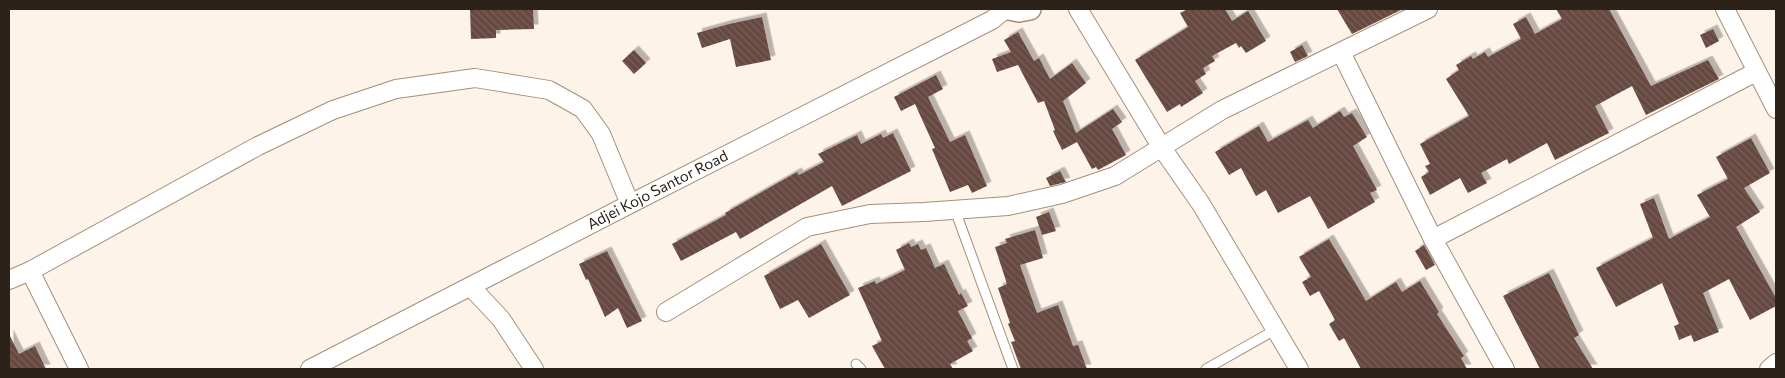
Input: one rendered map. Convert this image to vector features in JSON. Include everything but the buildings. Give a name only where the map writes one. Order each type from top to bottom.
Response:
[{"type":"street","points":[[1007,9],[1019,11],[1030,9]]},
{"type":"street","name":"Adjei Kojo Santor Road","points":[[310,369],[992,20],[1007,9]]},
{"type":"street","points":[[1078,9],[1162,148],[1201,204],[1299,369]]},
{"type":"street","points":[[666,312],[807,227],[870,214],[1008,206],[1062,194],[1115,176],[1222,110],[1428,9]]},
{"type":"street","points":[[1725,9],[1776,109]]},
{"type":"street","points":[[1341,52],[1433,239],[1505,369]]},
{"type":"street","points":[[1433,239],[1756,72]]},
{"type":"street","points":[[9,280],[30,271],[258,146],[333,110],[396,89],[475,78],[549,90],[583,109],[601,134],[630,204]]},
{"type":"street","points":[[30,271],[79,369]]},
{"type":"street","points":[[471,287],[501,319],[534,369]]},
{"type":"street","points":[[1770,369],[1776,363]]},
{"type":"lane","points":[[955,210],[1013,369]]},
{"type":"lane","points":[[1206,369],[1275,330]]}]
